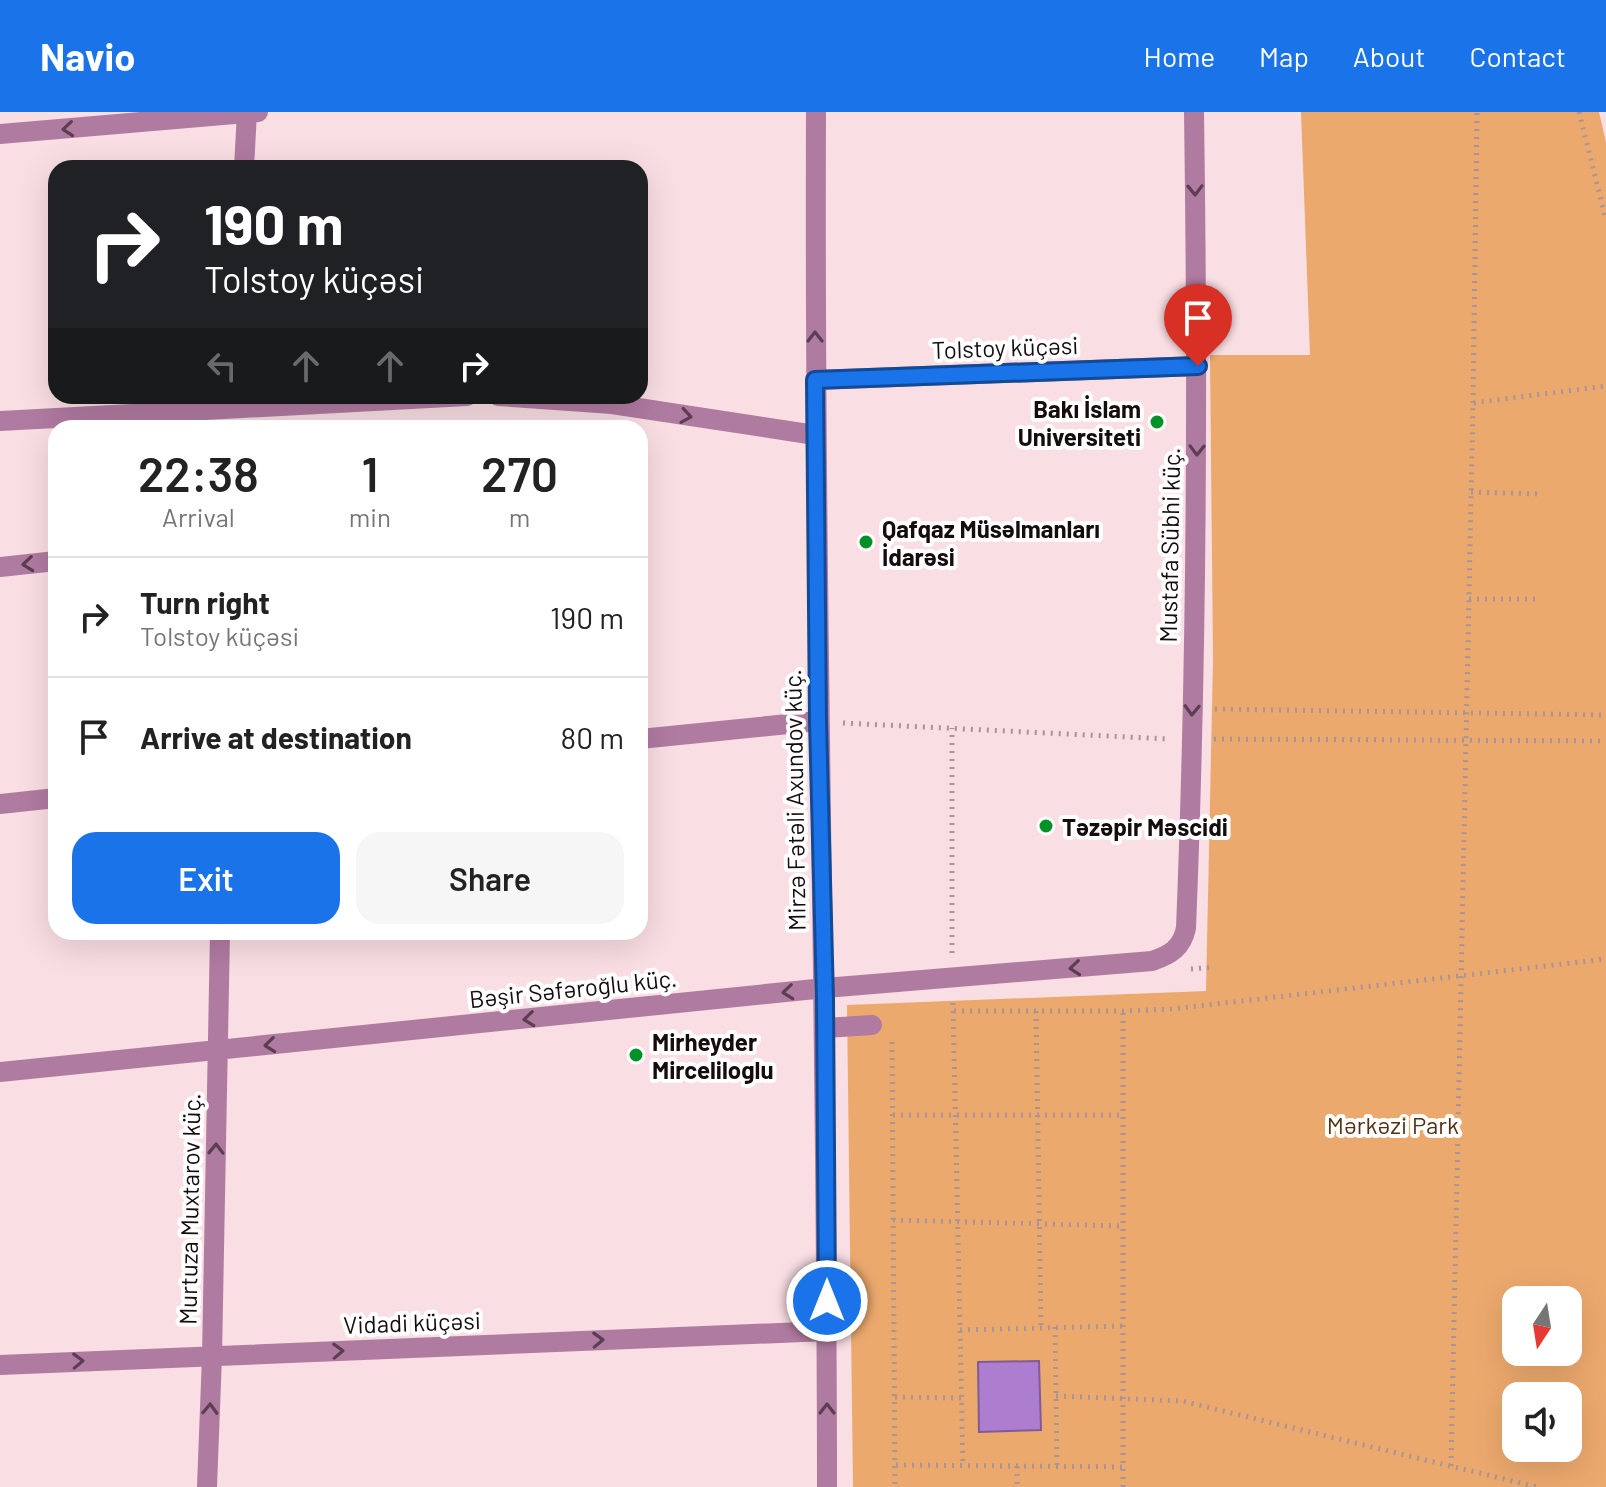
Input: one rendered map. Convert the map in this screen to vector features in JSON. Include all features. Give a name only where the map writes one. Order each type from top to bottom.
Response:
[{"type":"street","points":[[244,160],[247,112]]},
{"type":"street","points":[[0,134],[258,112]]},
{"type":"street","name":"Mirzə Fətəli Axundov küç.","points":[[816,112],[815,435],[825,988],[827,1487]]},
{"type":"street","name":"Mustafa Sübhi küç.","points":[[1152,961],[1168,955],[1179,946],[1186,928],[1198,366],[1194,112]]},
{"type":"street","name":"Tolstoy küçəsi","points":[[815,380],[1198,366]]},
{"type":"street","points":[[0,421],[199,404]]},
{"type":"street","points":[[612,404],[815,435]]},
{"type":"street","points":[[0,567],[48,562]]},
{"type":"street","points":[[648,738],[818,721]]},
{"type":"street","points":[[0,804],[48,799]]},
{"type":"street","name":"Murtuza Muxtarov küç.","points":[[207,1487],[220,940]]},
{"type":"street","name":"Bəşir Səfəroğlu küç.","points":[[0,1072],[825,988],[1152,961]]},
{"type":"street","points":[[825,1028],[872,1025]]},
{"type":"street","name":"Vidadi küçəsi","points":[[0,1365],[827,1331]]},
{"type":"path","points":[[1451,1466],[1477,112]]},
{"type":"path","points":[[1579,112],[1606,220]]},
{"type":"path","points":[[1473,403],[1606,386]]},
{"type":"path","points":[[1471,492],[1541,494]]},
{"type":"path","points":[[1469,599],[1538,599]]},
{"type":"path","points":[[1192,709],[1606,715]]},
{"type":"path","points":[[818,721],[1191,739],[1606,741]]},
{"type":"path","points":[[952,728],[952,955]]},
{"type":"path","points":[[963,1466],[954,1011],[1123,1011],[1214,1004],[1606,959]]},
{"type":"path","points":[[1036,1011],[1041,1327]]},
{"type":"path","points":[[1123,1011],[1123,1487]]},
{"type":"path","points":[[892,1035],[895,1487]]},
{"type":"path","points":[[893,1115],[1123,1115]]},
{"type":"path","points":[[893,1220],[1123,1226]]},
{"type":"path","points":[[960,1330],[1123,1326]]},
{"type":"path","points":[[1055,1327],[1057,1466]]},
{"type":"path","points":[[1056,1396],[1182,1401],[1537,1487]]},
{"type":"path","points":[[895,1397],[962,1398]]},
{"type":"path","points":[[895,1465],[1123,1467]]},
{"type":"path","points":[[1017,1466],[1017,1487]]},
{"type":"green space","name":"Mərkəzi Park","points":[[1301,112],[1599,112],[1606,142],[1606,1487],[853,1487],[847,1005],[1206,991],[1213,659],[1210,355],[1310,355]]},
{"type":"shaded area","points":[[1039,1361],[1041,1430],[979,1432],[978,1362]]},
{"type":"place","name":"Bakı İslam Universiteti","points":[[1157,422]]},
{"type":"place","name":"Qafqaz Müsəlmanları İdarəsi","points":[[866,542]]},
{"type":"place","name":"Təzəpir Məscidi","points":[[1046,826]]},
{"type":"place","name":"Mirheyder Mirceliloglu","points":[[636,1055]]},
{"type":"route","points":[[827,1301],[815,380],[1198,366]]}]
